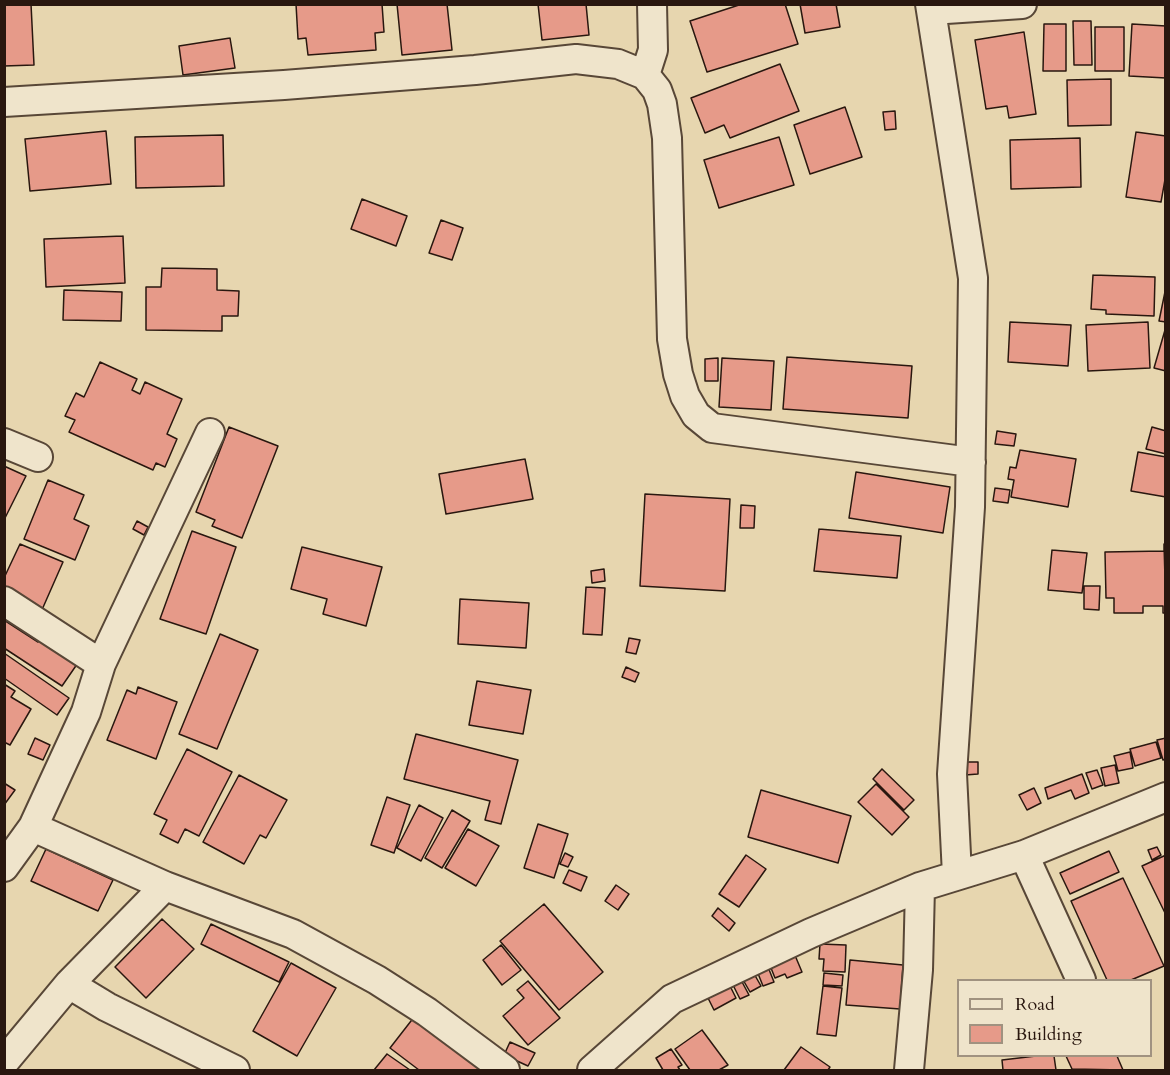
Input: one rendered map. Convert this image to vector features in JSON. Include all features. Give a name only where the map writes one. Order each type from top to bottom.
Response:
[{"type":"street","points":[[645,75],[653,50],[652,4]]},
{"type":"street","points":[[957,875],[952,774],[971,462],[973,278],[930,8],[1022,4]]},
{"type":"street","points":[[4,102],[284,86],[576,59],[618,64],[645,75],[657,90],[662,104],[667,138],[672,339],[681,385],[696,415],[712,428],[723,430],[971,462]]},
{"type":"street","points":[[4,867],[33,827],[86,712],[101,664],[210,433]]},
{"type":"street","points":[[4,443],[38,457]]},
{"type":"street","points":[[4,602],[101,664]]},
{"type":"street","points":[[591,1071],[672,999],[811,933],[921,887],[1024,855],[1166,797]]},
{"type":"street","points":[[33,827],[165,886],[293,934],[377,980],[427,1012],[505,1071]]},
{"type":"street","points":[[1024,855],[1080,979]]},
{"type":"street","points":[[10,1065],[69,984],[165,886]]},
{"type":"street","points":[[909,1071],[918,970],[921,887]]},
{"type":"street","points":[[69,984],[107,1007],[235,1071]]},
{"type":"building","points":[[4,4],[31,4],[34,65],[4,66]]},
{"type":"building","points":[[296,4],[382,4],[384,32],[375,33],[376,50],[308,55],[306,38],[298,39]]},
{"type":"building","points":[[397,4],[447,4],[452,50],[402,55]]},
{"type":"building","points":[[538,4],[586,4],[589,35],[542,40]]},
{"type":"building","points":[[742,4],[785,4],[798,44],[707,72],[690,21]]},
{"type":"building","points":[[800,4],[836,4],[840,27],[805,33]]},
{"type":"building","points":[[1073,21],[1091,21],[1092,65],[1074,65]]},
{"type":"building","points":[[1044,24],[1066,24],[1066,71],[1043,71]]},
{"type":"building","points":[[1132,24],[1166,26],[1166,78],[1129,76]]},
{"type":"building","points":[[1095,27],[1124,27],[1124,71],[1095,71]]},
{"type":"building","points":[[1024,32],[1036,114],[1009,118],[1007,106],[986,109],[975,40]]},
{"type":"building","points":[[230,38],[235,68],[183,75],[179,46]]},
{"type":"building","points":[[780,64],[799,111],[730,138],[724,125],[705,133],[691,98]]},
{"type":"building","points":[[1111,79],[1111,125],[1068,126],[1067,80]]},
{"type":"building","points":[[845,107],[862,157],[810,174],[794,125]]},
{"type":"building","points":[[895,111],[896,129],[885,130],[883,112]]},
{"type":"building","points":[[106,131],[111,184],[30,191],[25,139]]},
{"type":"building","points":[[1136,132],[1166,136],[1166,174],[1161,202],[1126,197]]},
{"type":"building","points":[[223,135],[224,186],[136,188],[135,137]]},
{"type":"building","points":[[779,137],[794,185],[719,208],[704,160]]},
{"type":"building","points":[[1080,138],[1081,187],[1011,189],[1010,140]]},
{"type":"building","points":[[362,199],[407,216],[396,246],[351,229]]},
{"type":"building","points":[[441,220],[463,228],[452,260],[429,253]]},
{"type":"building","points":[[123,236],[125,283],[46,287],[44,239]]},
{"type":"building","points":[[162,268],[217,269],[217,290],[239,291],[238,316],[222,316],[222,331],[146,330],[146,287],[161,287]]},
{"type":"building","points":[[1093,275],[1155,277],[1154,316],[1106,314],[1106,310],[1091,309]]},
{"type":"building","points":[[1166,287],[1166,322],[1159,321]]},
{"type":"building","points":[[64,290],[122,292],[121,321],[63,320]]},
{"type":"building","points":[[1010,322],[1071,325],[1068,366],[1008,362]]},
{"type":"building","points":[[1148,322],[1150,368],[1088,371],[1086,325]]},
{"type":"building","points":[[1166,330],[1166,371],[1154,368]]},
{"type":"building","points":[[787,357],[912,366],[908,418],[783,409]]},
{"type":"building","points":[[718,358],[718,381],[705,381],[705,359]]},
{"type":"building","points":[[722,358],[774,361],[771,410],[719,407]]},
{"type":"building","points":[[100,362],[137,379],[132,390],[140,394],[145,382],[182,399],[167,434],[177,439],[165,467],[156,463],[153,470],[69,432],[75,420],[65,416],[76,393],[84,397]]},
{"type":"building","points":[[229,427],[278,446],[242,538],[212,526],[215,520],[196,512]]},
{"type":"building","points":[[1152,427],[1166,431],[1166,454],[1146,449]]},
{"type":"building","points":[[997,431],[1016,434],[1014,446],[995,444]]},
{"type":"building","points":[[1020,450],[1076,459],[1068,507],[1011,497],[1014,480],[1008,479],[1010,467],[1016,468]]},
{"type":"building","points":[[1138,452],[1166,457],[1166,497],[1131,491]]},
{"type":"building","points":[[525,459],[533,499],[446,514],[439,474]]},
{"type":"building","points":[[4,466],[26,476],[4,520]]},
{"type":"building","points":[[856,472],[950,487],[943,533],[849,518]]},
{"type":"building","points":[[48,480],[84,495],[74,519],[89,526],[75,560],[24,539]]},
{"type":"building","points":[[995,488],[1010,490],[1008,503],[993,501]]},
{"type":"building","points":[[645,494],[730,499],[725,591],[640,586]]},
{"type":"building","points":[[741,505],[755,506],[754,528],[740,528]]},
{"type":"building","points":[[137,521],[148,527],[144,535],[133,529]]},
{"type":"building","points":[[819,529],[901,536],[897,578],[814,571]]},
{"type":"building","points":[[192,531],[236,547],[206,634],[160,619]]},
{"type":"building","points":[[20,544],[63,562],[41,612],[4,596],[4,578]]},
{"type":"building","points":[[1164,544],[1166,613],[1163,613],[1163,606],[1143,606],[1143,613],[1114,613],[1114,598],[1106,598],[1105,552],[1164,551]]},
{"type":"building","points":[[302,547],[382,567],[366,626],[323,614],[327,599],[291,589]]},
{"type":"building","points":[[1052,550],[1087,553],[1082,593],[1048,590]]},
{"type":"building","points":[[604,569],[605,581],[592,583],[591,571]]},
{"type":"building","points":[[1084,586],[1100,586],[1099,610],[1084,609]]},
{"type":"building","points":[[586,587],[605,588],[602,635],[583,634]]},
{"type":"building","points":[[460,599],[529,603],[526,648],[458,644]]},
{"type":"building","points":[[4,620],[38,642],[45,632],[82,657],[62,686],[4,648]]},
{"type":"building","points":[[220,634],[258,650],[217,749],[179,734]]},
{"type":"building","points":[[629,638],[640,640],[636,654],[626,652]]},
{"type":"building","points":[[4,653],[69,698],[57,715],[4,678]]},
{"type":"building","points":[[626,667],[639,673],[635,682],[622,677]]},
{"type":"building","points":[[477,681],[531,690],[523,734],[469,725]]},
{"type":"building","points":[[4,684],[15,691],[11,697],[31,709],[10,745],[4,742]]},
{"type":"building","points":[[138,687],[177,702],[156,759],[107,740],[127,690],[136,694]]},
{"type":"building","points":[[416,734],[518,760],[501,824],[485,820],[490,801],[404,779]]},
{"type":"building","points":[[35,738],[50,745],[43,760],[28,754]]},
{"type":"building","points":[[1166,738],[1166,759],[1163,760],[1157,740]]},
{"type":"building","points":[[1156,742],[1161,758],[1135,766],[1130,749]]},
{"type":"building","points":[[187,749],[232,772],[199,836],[185,829],[178,843],[160,834],[167,820],[154,814]]},
{"type":"building","points":[[1130,752],[1133,768],[1118,771],[1114,756]]},
{"type":"building","points":[[965,762],[978,762],[978,774],[965,775]]},
{"type":"building","points":[[1115,765],[1119,783],[1105,786],[1101,768]]},
{"type":"building","points":[[882,769],[914,800],[904,810],[873,779]]},
{"type":"building","points":[[1097,770],[1103,785],[1092,789],[1086,773]]},
{"type":"building","points":[[1082,774],[1089,793],[1075,799],[1071,790],[1048,799],[1045,788]]},
{"type":"building","points":[[239,775],[287,800],[266,838],[260,835],[244,864],[203,842]]},
{"type":"building","points":[[4,783],[15,790],[4,805]]},
{"type":"building","points":[[876,784],[909,817],[892,835],[858,802]]},
{"type":"building","points":[[1034,788],[1041,803],[1027,810],[1019,795]]},
{"type":"building","points":[[761,790],[851,816],[838,863],[748,837]]},
{"type":"building","points":[[387,797],[410,805],[394,853],[371,845]]},
{"type":"building","points":[[419,805],[443,818],[421,861],[397,848]]},
{"type":"building","points":[[452,810],[470,821],[442,868],[425,858]]},
{"type":"building","points":[[538,824],[568,834],[554,878],[524,868]]},
{"type":"building","points":[[468,829],[499,846],[476,886],[445,868]]},
{"type":"building","points":[[1157,847],[1161,855],[1152,860],[1148,850]]},
{"type":"building","points":[[46,849],[113,880],[98,911],[31,881]]},
{"type":"building","points":[[1109,851],[1119,872],[1070,894],[1060,873]]},
{"type":"building","points":[[565,853],[573,857],[568,867],[560,864]]},
{"type":"building","points":[[746,855],[766,869],[739,907],[719,894]]},
{"type":"building","points":[[1166,855],[1166,915],[1142,866]]},
{"type":"building","points":[[569,870],[587,877],[581,891],[563,883]]},
{"type":"building","points":[[1123,878],[1164,966],[1133,979],[1107,979],[1071,901]]},
{"type":"building","points":[[616,885],[629,894],[618,910],[605,901]]},
{"type":"building","points":[[544,904],[603,972],[559,1010],[500,941]]},
{"type":"building","points":[[718,908],[735,923],[729,931],[712,916]]},
{"type":"building","points":[[162,919],[194,949],[146,998],[115,967]]},
{"type":"building","points":[[211,924],[289,962],[279,982],[201,944]]},
{"type":"building","points":[[820,944],[846,945],[845,972],[823,971],[824,959],[819,959]]},
{"type":"building","points":[[501,945],[521,970],[502,985],[483,960]]},
{"type":"building","points":[[794,953],[802,972],[787,978],[785,974],[775,978],[769,963]]},
{"type":"building","points":[[850,960],[903,965],[900,1009],[846,1005]]},
{"type":"building","points":[[291,963],[336,988],[297,1056],[253,1031]]},
{"type":"building","points":[[768,967],[774,982],[763,986],[757,971]]},
{"type":"building","points":[[753,972],[761,986],[750,992],[742,978]]},
{"type":"building","points":[[824,973],[843,975],[842,986],[823,985]]},
{"type":"building","points":[[741,980],[749,995],[740,999],[732,983]]},
{"type":"building","points":[[528,981],[560,1018],[528,1045],[503,1016],[524,998],[517,990]]},
{"type":"building","points":[[730,986],[736,998],[714,1010],[708,998]]},
{"type":"building","points":[[823,986],[842,988],[836,1036],[817,1034]]},
{"type":"building","points":[[418,1012],[496,1070],[419,1070],[390,1048]]},
{"type":"building","points":[[702,1030],[728,1065],[719,1070],[690,1070],[675,1049]]},
{"type":"building","points":[[510,1042],[535,1053],[528,1066],[504,1055]]},
{"type":"building","points":[[801,1047],[830,1067],[828,1070],[784,1070]]},
{"type":"building","points":[[671,1049],[682,1065],[678,1067],[680,1070],[663,1070],[656,1058]]},
{"type":"building","points":[[387,1054],[410,1070],[374,1070]]},
{"type":"building","points":[[1054,1057],[1056,1070],[1003,1070],[1002,1060]]},
{"type":"building","points":[[1066,1057],[1117,1057],[1123,1070],[1072,1069]]}]
